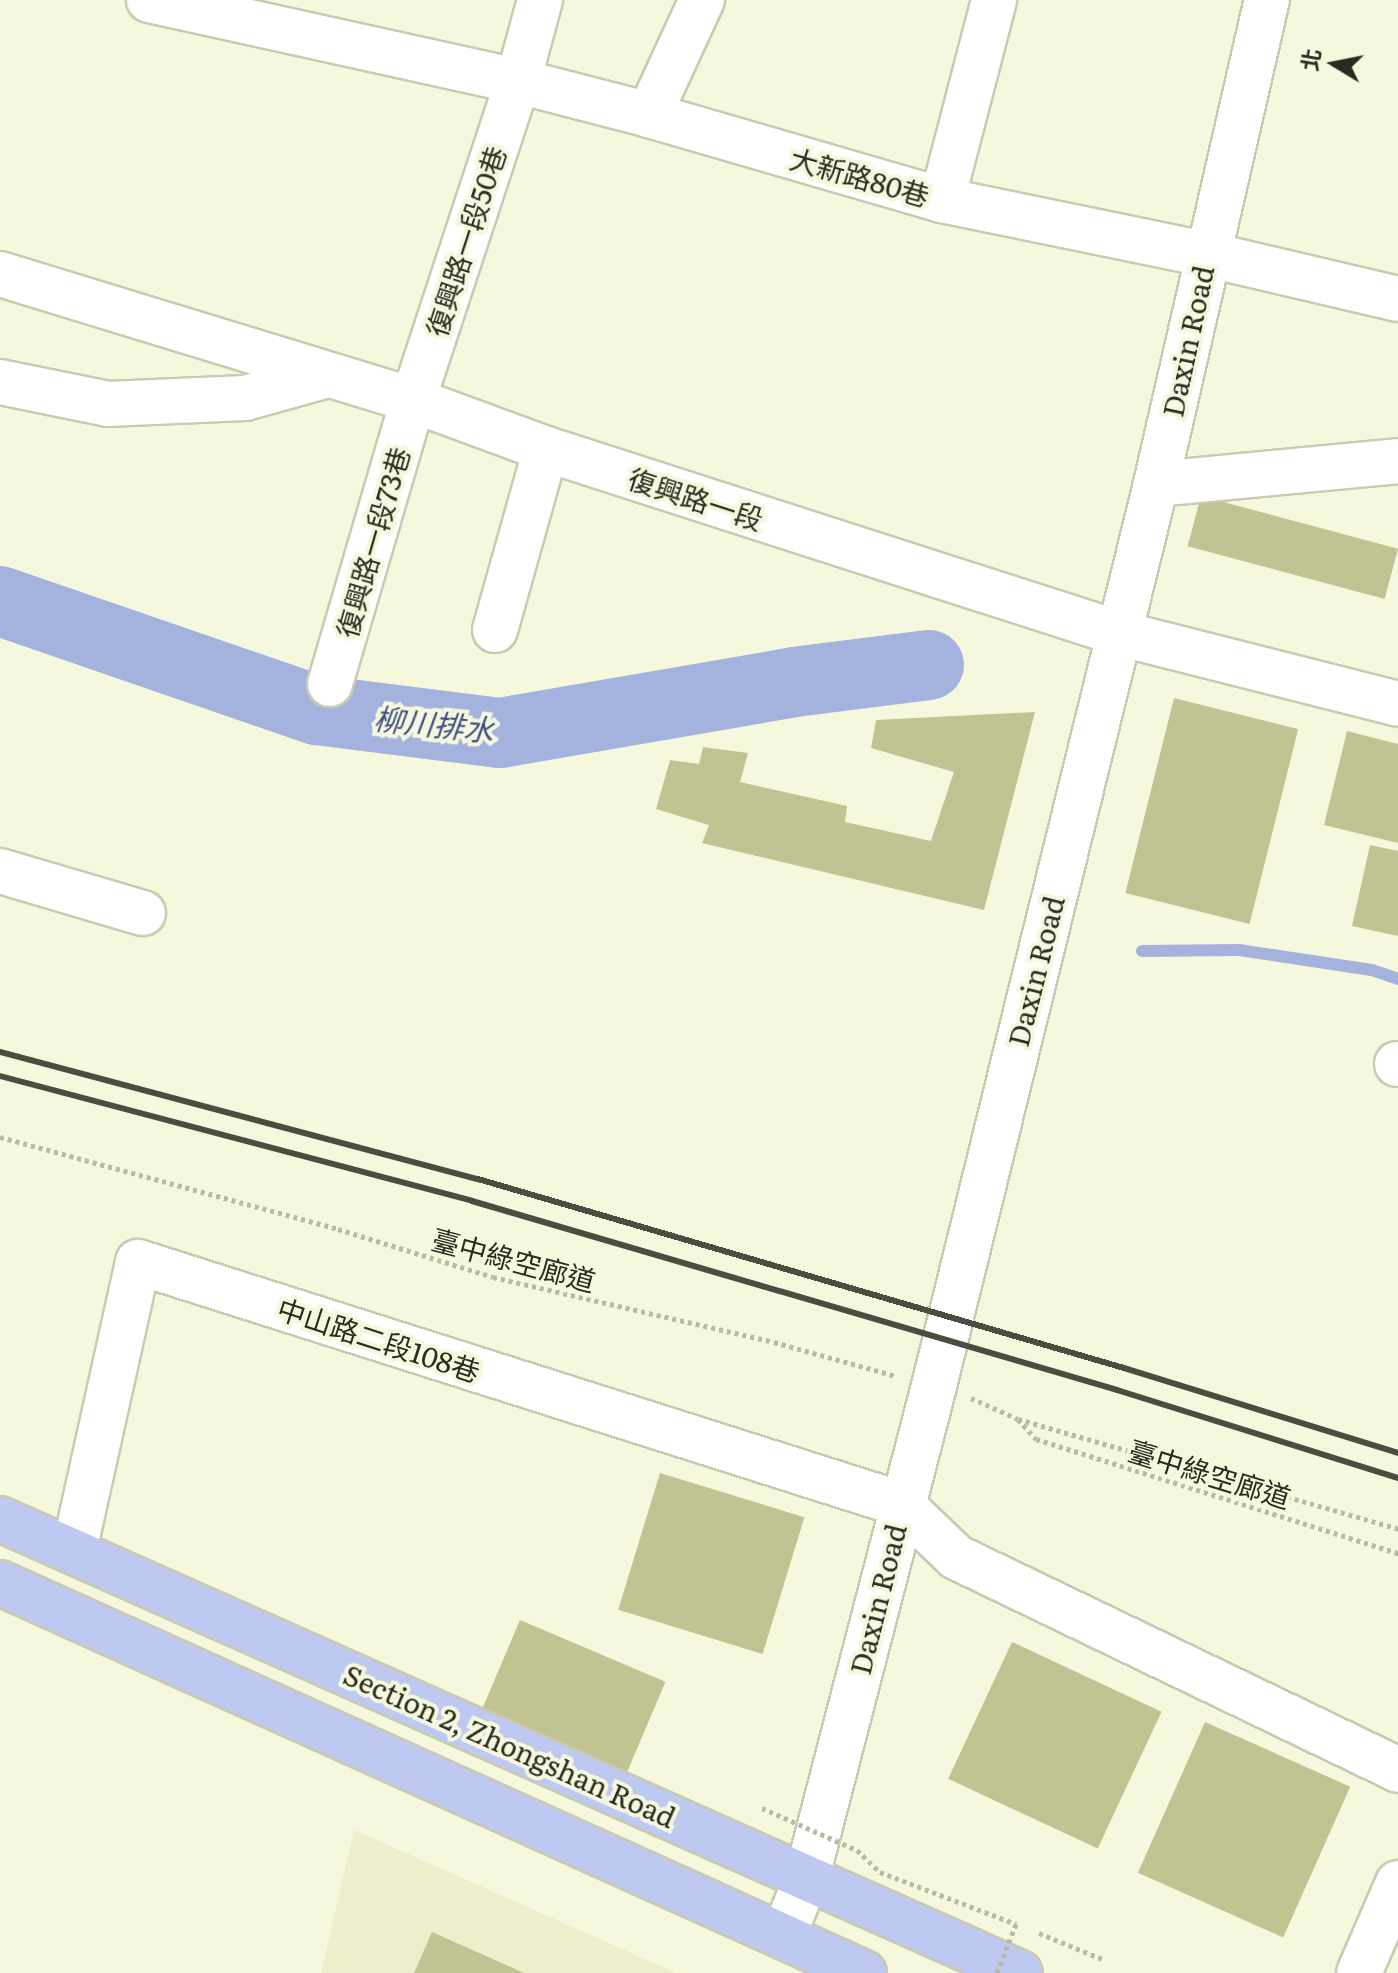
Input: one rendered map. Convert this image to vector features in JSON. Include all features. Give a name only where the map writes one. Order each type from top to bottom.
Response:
[{"type":"main road","name":"Section 2, Zhongshan Road","points":[[0,1519],[1020,1973]]},
{"type":"main road","points":[[0,1583],[864,1973]]},
{"type":"street","name":"大新路80巷","points":[[149,0],[518,81],[649,115],[942,200],[1206,254],[1398,299]]},
{"type":"street","name":"復興路一段50巷","points":[[413,400],[518,81],[540,0]]},
{"type":"street","points":[[649,115],[702,0]]},
{"type":"street","points":[[942,200],[994,0]]},
{"type":"street","name":"Daxin Road","points":[[783,1936],[806,1880],[934,1386],[1156,484],[1206,254],[1267,0]]},
{"type":"street","name":"復興路一段","points":[[0,274],[413,400],[546,449],[1118,633],[1398,704]]},
{"type":"street","points":[[0,382],[108,404],[245,398],[328,375]]},
{"type":"street","name":"復興路一段73巷","points":[[330,684],[413,400]]},
{"type":"street","points":[[495,630],[546,449]]},
{"type":"street","points":[[1156,484],[1398,461]]},
{"type":"street","points":[[0,871],[143,913]]},
{"type":"street","name":"中山路二段108巷","points":[[74,1551],[138,1262],[901,1504]]},
{"type":"street","points":[[901,1504],[956,1557],[1398,1770]]},
{"type":"street","points":[[1359,1973],[1398,1883]]},
{"type":"path","name":"臺中綠空廊道","points":[[0,1137],[338,1229],[493,1277],[774,1342],[934,1386],[994,1406],[1018,1419],[1398,1529]]},
{"type":"path","name":"臺中綠空廊道","points":[[1018,1419],[1036,1439],[1398,1553]]},
{"type":"path","points":[[762,1808],[857,1850],[880,1872],[1102,1959]]},
{"type":"path","points":[[997,1973],[1016,1924]]},
{"type":"shaded area","points":[[354,1830],[676,1973],[321,1973]]},
{"type":"building","points":[[1201,496],[1398,549],[1385,599],[1188,546]]},
{"type":"building","points":[[1174,698],[1298,729],[1250,924],[1125,893]]},
{"type":"building","points":[[1035,712],[984,910],[702,843],[709,825],[656,809],[670,760],[699,764],[703,747],[748,753],[740,782],[847,806],[845,822],[931,841],[954,772],[871,748],[876,720]]},
{"type":"building","points":[[1347,731],[1398,744],[1398,843],[1324,825]]},
{"type":"building","points":[[1370,845],[1398,851],[1398,936],[1352,926]]},
{"type":"building","points":[[660,1473],[804,1517],[763,1654],[618,1610]]},
{"type":"building","points":[[520,1620],[665,1682],[625,1777],[479,1716]]},
{"type":"building","points":[[1012,1642],[1162,1712],[1098,1849],[948,1779]]},
{"type":"building","points":[[1205,1722],[1350,1787],[1283,1937],[1138,1873]]},
{"type":"building","points":[[432,1932],[524,1973],[414,1973]]},
{"type":"waterway","name":"柳川排水","points":[[0,601],[317,710],[500,733],[794,682],[929,665]]},
{"type":"waterway","points":[[1142,951],[1239,950],[1372,970],[1398,979]]},
{"type":"railway","points":[[0,1052],[478,1179],[1124,1368],[1398,1453]]},
{"type":"railway","points":[[0,1076],[472,1201],[1117,1390],[1398,1478]]}]
